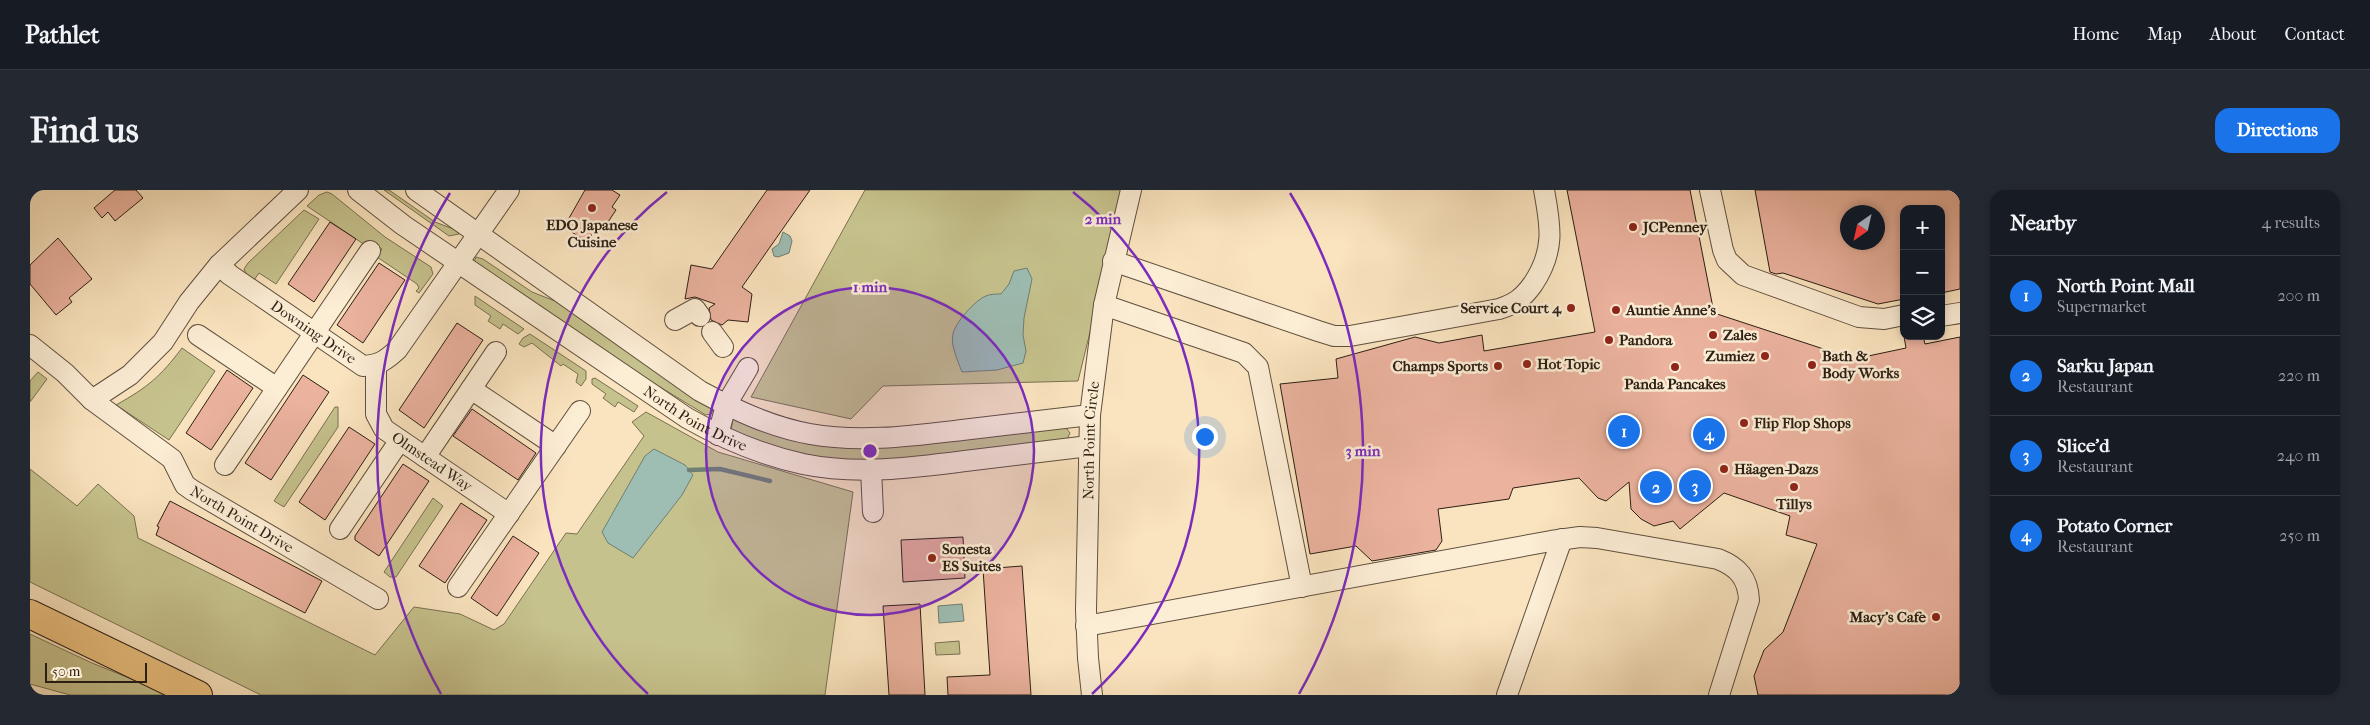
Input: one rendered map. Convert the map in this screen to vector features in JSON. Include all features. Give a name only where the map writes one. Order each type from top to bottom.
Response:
[{"type":"highway","points":[[30,614],[198,695]]},
{"type":"street","points":[[92,400],[130,375],[163,342],[189,302],[219,265],[298,190]]},
{"type":"street","name":"North Point Drive","points":[[358,190],[403,225],[687,418],[718,435],[766,454],[804,464],[835,468],[871,469],[907,468],[1089,446]]},
{"type":"street","name":"North Point Drive","points":[[416,190],[672,371],[726,405],[772,424],[809,434],[871,439],[905,437],[1090,415]]},
{"type":"street","name":"Downing Drive","points":[[219,265],[363,366],[376,365],[384,362],[397,350],[509,190]]},
{"type":"street","name":"North Point Circle","points":[[1092,695],[1086,626],[1090,415],[1104,305],[1131,190]]},
{"type":"street","points":[[1113,261],[1334,336],[1367,334],[1499,308],[1518,302],[1541,272],[1547,259],[1550,232],[1544,190]]},
{"type":"street","points":[[1710,190],[1723,250],[1734,268],[1743,275],[1859,317],[1884,319],[1900,316]]},
{"type":"street","points":[[225,465],[370,252]]},
{"type":"street","points":[[1104,305],[1244,353],[1258,367],[1302,587]]},
{"type":"street","points":[[675,320],[695,309],[700,316]]},
{"type":"street","points":[[1945,315],[1960,313]]},
{"type":"street","points":[[198,335],[277,388]]},
{"type":"street","name":"North Point Drive","points":[[30,345],[65,372],[92,400],[172,459],[185,485],[378,599]]},
{"type":"street","points":[[424,457],[496,352]]},
{"type":"street","name":"Olmstead Way","points":[[376,365],[376,414],[384,429],[509,514]]},
{"type":"street","points":[[718,435],[726,405],[748,368]]},
{"type":"street","points":[[471,389],[556,446]]},
{"type":"street","points":[[458,587],[580,411]]},
{"type":"street","points":[[340,529],[400,440]]},
{"type":"street","points":[[871,469],[872,512]]},
{"type":"street","points":[[1086,626],[1562,539],[1598,538],[1718,559],[1731,564],[1741,573],[1748,585],[1749,600],[1719,695]]},
{"type":"street","points":[[1507,695],[1562,539]]},
{"type":"shaded area","points":[[384,190],[389,190],[435,222],[456,230],[459,234],[449,236]]},
{"type":"shaded area","points":[[865,190],[1125,190],[1078,381],[883,386],[851,419],[751,397]]},
{"type":"shaded area","points":[[327,192],[385,237],[431,267],[433,274],[419,293],[416,291],[419,288],[417,284],[377,257],[382,249],[369,240],[365,245],[307,206],[319,195]]},
{"type":"shaded area","points":[[304,210],[319,219],[276,284],[259,273],[254,280],[246,274],[244,269],[248,263]]},
{"type":"shaded area","points":[[476,257],[483,259],[532,292],[560,303],[713,411],[711,414],[706,415],[624,365],[474,262]]},
{"type":"shaded area","points":[[475,296],[524,329],[518,334],[503,324],[500,329],[488,321],[491,316],[475,305]]},
{"type":"shaded area","points":[[530,334],[586,371],[586,379],[581,386],[576,382],[578,374],[563,364],[561,366],[532,343],[524,347],[519,344],[523,338]]},
{"type":"shaded area","points":[[182,348],[215,371],[169,440],[116,405],[153,381]]},
{"type":"shaded area","points":[[38,372],[47,379],[30,402],[30,381]]},
{"type":"shaded area","points":[[595,378],[638,406],[634,412],[618,402],[615,407],[603,398],[606,394],[592,384],[592,379]]},
{"type":"shaded area","points":[[335,407],[338,407],[338,427],[284,507],[274,501]]},
{"type":"shaded area","points":[[646,412],[718,452],[853,492],[825,695],[261,695],[30,582],[30,469],[77,506],[98,484],[134,516],[138,538],[375,655],[414,607],[460,614],[494,630],[504,624],[566,533],[577,534],[644,436],[632,422]]},
{"type":"shaded area","points":[[733,419],[779,435],[1059,426],[1067,429],[1070,433],[1066,442],[960,455],[885,460],[849,460],[814,457],[768,446],[731,430]]},
{"type":"shaded area","points":[[433,498],[443,506],[396,577],[390,577],[384,572]]},
{"type":"shaded area","points":[[30,634],[92,663],[171,695],[70,695],[30,684]]},
{"type":"shaded area","points":[[959,641],[960,654],[936,655],[935,643]]},
{"type":"water","points":[[783,232],[790,236],[792,241],[789,253],[778,257],[774,256],[772,249],[779,244]]},
{"type":"water","points":[[1027,268],[1032,279],[1024,318],[1023,335],[1026,351],[1023,363],[997,370],[962,372],[952,338],[957,324],[971,307],[982,298],[1001,294],[1009,284],[1014,271]]},
{"type":"water","points":[[654,449],[685,465],[693,475],[682,495],[633,558],[608,543],[602,532],[645,456]]},
{"type":"water","points":[[962,604],[964,621],[939,623],[938,606]]},
{"type":"building","points":[[115,190],[136,190],[143,198],[115,221],[108,212],[102,218],[94,208]]},
{"type":"building","points":[[585,190],[612,190],[620,195],[612,207],[616,210],[606,225],[600,222],[587,242],[564,227]]},
{"type":"building","points":[[767,190],[810,190],[742,287],[752,294],[748,322],[728,320],[722,325],[711,320],[709,308],[715,304],[695,297],[685,299],[691,265],[712,269]]},
{"type":"building","points":[[1567,190],[1690,190],[1714,313],[1854,359],[1906,348],[1905,340],[1924,340],[1925,344],[1960,337],[1960,687],[1957,695],[1758,695],[1754,676],[1764,650],[1783,632],[1817,544],[1786,535],[1790,516],[1724,493],[1680,529],[1673,521],[1654,526],[1641,519],[1631,509],[1629,482],[1606,501],[1598,498],[1579,478],[1513,488],[1509,499],[1438,509],[1442,541],[1436,550],[1372,561],[1356,546],[1310,554],[1280,384],[1338,378],[1336,359],[1415,337],[1439,343],[1482,335],[1484,351],[1595,332]]},
{"type":"building","points":[[1755,190],[1960,190],[1960,289],[1945,292],[1945,205],[1900,205],[1900,300],[1878,304],[1783,273],[1776,274],[1770,272]]},
{"type":"building","points":[[330,222],[356,239],[314,302],[288,284]]},
{"type":"building","points":[[58,238],[92,279],[69,298],[72,302],[56,315],[30,284],[30,265]]},
{"type":"building","points":[[379,263],[405,280],[363,343],[337,325]]},
{"type":"building","points":[[457,323],[483,340],[424,428],[399,410]]},
{"type":"building","points":[[227,370],[253,388],[211,450],[186,433]]},
{"type":"building","points":[[303,375],[329,392],[271,480],[245,463]]},
{"type":"building","points":[[472,409],[536,453],[518,480],[453,436]]},
{"type":"building","points":[[349,427],[375,444],[325,520],[299,502]]},
{"type":"building","points":[[403,464],[429,481],[379,556],[355,540],[355,536]]},
{"type":"building","points":[[170,501],[322,581],[305,613],[156,535],[159,527],[157,526]]},
{"type":"building","points":[[461,503],[487,520],[445,583],[419,566]]},
{"type":"building","points":[[513,536],[539,553],[497,616],[471,598]]},
{"type":"building","points":[[963,537],[965,578],[903,582],[901,540]]},
{"type":"building","points":[[1022,566],[1031,695],[948,695],[947,677],[990,675],[983,569]]},
{"type":"building","points":[[920,604],[925,695],[889,695],[883,606]]},
{"type":"waterway","points":[[689,470],[720,469],[770,481]]},
{"type":"place","name":"EDO Japanese Cuisine","points":[[592,208]]},
{"type":"place","name":"JCPenney","points":[[1633,227]]},
{"type":"place","name":"Service Court 4","points":[[1571,308]]},
{"type":"place","name":"Auntie Anne's","points":[[1616,310]]},
{"type":"place","name":"Zales","points":[[1713,335]]},
{"type":"place","name":"Pandora","points":[[1609,340]]},
{"type":"place","name":"Zumiez","points":[[1765,356]]},
{"type":"place","name":"Hot Topic","points":[[1527,364]]},
{"type":"place","name":"Bath & Body Works","points":[[1812,365]]},
{"type":"place","name":"Champs Sports","points":[[1498,366]]},
{"type":"place","name":"Panda Pancakes","points":[[1675,367]]},
{"type":"place","name":"Flip Flop Shops","points":[[1744,423]]},
{"type":"place","name":"North Point Mall","points":[[1624,431]]},
{"type":"place","name":"Potato Corner","points":[[1709,434]]},
{"type":"place","name":"Häagen-Dazs","points":[[1724,469]]},
{"type":"place","name":"Slice'd","points":[[1695,486]]},
{"type":"place","name":"Sarku Japan","points":[[1656,487]]},
{"type":"place","name":"Tillys","points":[[1794,487]]},
{"type":"place","name":"Sonesta ES Suites","points":[[932,558]]},
{"type":"place","name":"Macy's Cafe","points":[[1936,617]]}]
